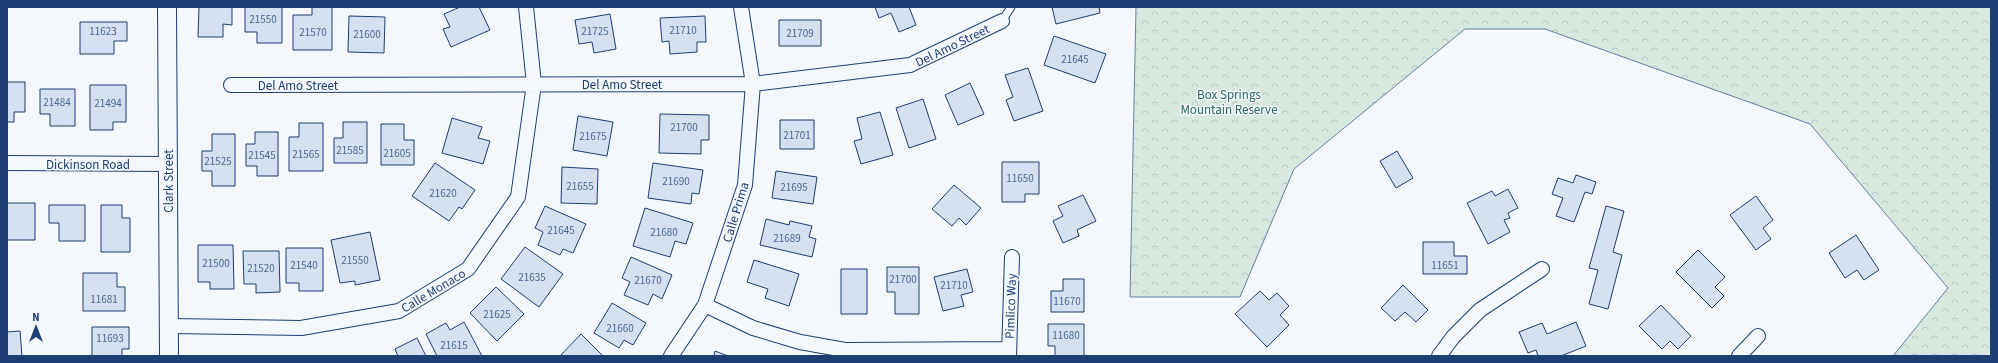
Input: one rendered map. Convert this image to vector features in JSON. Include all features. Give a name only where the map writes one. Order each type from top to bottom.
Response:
[{"type":"street","name":"Clark Street","points":[[167,7],[169,356]]},
{"type":"street","name":"Calle Monaco","points":[[169,326],[300,328],[399,312],[468,269],[518,197],[534,84],[526,7]]},
{"type":"street","name":"Calle Prima","points":[[671,356],[705,305],[745,185],[753,84],[741,7]]},
{"type":"street","name":"Del Amo Street","points":[[231,85],[753,84],[910,65],[1002,21]]},
{"type":"street","name":"Dickinson Road","points":[[7,163],[168,164]]},
{"type":"street","name":"Pimlico Way","points":[[1009,352],[1012,257]]},
{"type":"street","points":[[1439,356],[1453,337],[1480,310],[1542,269]]},
{"type":"street","points":[[705,305],[753,328],[800,342],[845,350],[1009,352]]},
{"type":"street","points":[[1739,356],[1758,336]]},
{"type":"lane","points":[[1002,21],[1011,7]]},
{"type":"green space","name":"Box Springs Mountain Reserve","points":[[1136,7],[1991,7],[1991,356],[1893,356],[1948,288],[1810,124],[1545,29],[1465,29],[1294,169],[1240,297],[1130,297]]},
{"type":"building","points":[[199,7],[232,7],[232,25],[223,24],[223,37],[198,37]]},
{"type":"building","points":[[245,7],[282,7],[282,43],[257,43],[257,32],[245,32]]},
{"type":"building","points":[[312,7],[332,7],[332,50],[293,50],[293,15],[312,15]]},
{"type":"building","points":[[460,7],[479,7],[490,30],[451,47],[443,29],[450,27],[444,14]]},
{"type":"building","points":[[875,7],[909,7],[916,25],[899,32],[891,13],[879,18]]},
{"type":"building","points":[[1052,7],[1099,7],[1100,13],[1056,24]]},
{"type":"building","points":[[610,14],[616,49],[594,53],[592,42],[579,44],[575,20]]},
{"type":"building","points":[[349,16],[385,17],[384,53],[348,52]]},
{"type":"building","points":[[705,16],[706,42],[697,42],[697,52],[670,54],[669,41],[662,42],[660,18]]},
{"type":"building","points":[[779,20],[821,20],[821,46],[779,46]]},
{"type":"building","points":[[80,22],[127,22],[127,41],[114,41],[114,54],[80,54]]},
{"type":"building","points":[[1054,36],[1106,54],[1095,83],[1044,65]]},
{"type":"building","points":[[1028,68],[1043,111],[1014,121],[1006,100],[1013,97],[1005,75]]},
{"type":"building","points":[[7,82],[25,82],[25,112],[14,112],[14,122],[7,122]]},
{"type":"building","points":[[970,83],[984,114],[958,125],[945,95]]},
{"type":"building","points":[[90,85],[126,85],[126,122],[113,122],[113,130],[90,130]]},
{"type":"building","points":[[40,89],[75,89],[75,126],[50,126],[50,114],[40,114]]},
{"type":"building","points":[[923,99],[936,139],[909,148],[896,108]]},
{"type":"building","points":[[880,112],[893,155],[861,164],[854,141],[862,139],[857,118]]},
{"type":"building","points":[[660,114],[709,115],[709,140],[701,140],[701,154],[659,153]]},
{"type":"building","points":[[578,116],[613,122],[607,156],[573,150]]},
{"type":"building","points":[[452,118],[482,127],[478,138],[490,141],[483,164],[442,153]]},
{"type":"building","points":[[780,120],[814,120],[814,149],[780,149]]},
{"type":"building","points":[[343,122],[367,122],[367,163],[334,163],[334,138],[343,138]]},
{"type":"building","points":[[299,123],[323,123],[323,171],[289,171],[289,137],[299,137]]},
{"type":"building","points":[[381,124],[404,124],[404,140],[414,140],[414,165],[381,165]]},
{"type":"building","points":[[255,132],[278,132],[278,176],[257,176],[257,166],[246,166],[246,144],[255,144]]},
{"type":"building","points":[[212,134],[235,134],[235,186],[212,186],[212,171],[202,171],[202,151],[212,151]]},
{"type":"building","points":[[1397,151],[1413,178],[1396,188],[1380,161]]},
{"type":"building","points":[[1002,162],[1039,162],[1039,194],[1025,194],[1025,202],[1002,202]]},
{"type":"building","points":[[435,163],[475,190],[462,209],[459,207],[449,221],[412,196]]},
{"type":"building","points":[[653,163],[703,170],[699,194],[692,193],[691,204],[648,198]]},
{"type":"building","points":[[562,167],[598,169],[597,204],[561,203]]},
{"type":"building","points":[[776,171],[817,177],[813,204],[772,198]]},
{"type":"building","points":[[1576,175],[1596,182],[1592,194],[1585,192],[1574,222],[1556,216],[1563,198],[1552,194],[1558,178],[1573,183]]},
{"type":"building","points":[[954,185],[981,208],[966,225],[959,218],[952,226],[932,209]]},
{"type":"building","points":[[1508,189],[1518,208],[1508,213],[1510,218],[1504,220],[1510,232],[1488,244],[1467,203],[1492,191],[1495,196]]},
{"type":"building","points":[[1083,195],[1096,221],[1077,230],[1079,236],[1063,243],[1053,221],[1063,216],[1058,206]]},
{"type":"building","points":[[1756,196],[1773,220],[1763,228],[1771,239],[1756,250],[1730,215]]},
{"type":"building","points":[[7,203],[35,203],[35,240],[7,240]]},
{"type":"building","points":[[49,205],[85,205],[85,241],[59,241],[59,223],[49,223]]},
{"type":"building","points":[[101,205],[122,205],[122,218],[130,218],[130,252],[101,252]]},
{"type":"building","points":[[545,206],[586,224],[573,253],[563,249],[560,255],[538,245],[543,232],[535,228]]},
{"type":"building","points":[[1606,206],[1624,211],[1613,252],[1622,255],[1608,309],[1589,304],[1598,270],[1589,268]]},
{"type":"building","points":[[645,208],[693,223],[686,244],[675,241],[670,257],[633,246]]},
{"type":"building","points":[[766,219],[789,225],[790,221],[812,226],[809,237],[816,239],[812,257],[760,245]]},
{"type":"building","points":[[370,232],[380,280],[355,285],[355,281],[340,283],[331,240]]},
{"type":"building","points":[[1856,235],[1879,270],[1864,280],[1857,270],[1845,278],[1829,253]]},
{"type":"building","points":[[1423,242],[1454,242],[1454,256],[1467,256],[1467,274],[1423,274]]},
{"type":"building","points":[[198,245],[233,245],[234,289],[210,289],[210,282],[198,282]]},
{"type":"building","points":[[525,247],[563,274],[539,307],[501,279]]},
{"type":"building","points":[[286,248],[323,248],[323,291],[299,291],[299,283],[286,283]]},
{"type":"building","points":[[1698,250],[1725,277],[1715,287],[1724,296],[1712,308],[1676,272]]},
{"type":"building","points":[[243,251],[279,251],[280,292],[256,293],[256,284],[244,284]]},
{"type":"building","points":[[631,257],[672,275],[662,299],[653,294],[648,305],[624,295],[630,282],[622,278]]},
{"type":"building","points":[[754,260],[799,274],[789,306],[765,298],[768,289],[747,282]]},
{"type":"building","points":[[887,267],[919,267],[919,314],[895,314],[895,292],[887,292]]},
{"type":"building","points":[[841,269],[867,269],[867,314],[841,314]]},
{"type":"building","points":[[967,269],[973,292],[961,295],[964,306],[943,311],[934,277]]},
{"type":"building","points":[[83,273],[117,273],[117,287],[125,287],[125,311],[83,311]]},
{"type":"building","points":[[1063,279],[1084,279],[1084,312],[1051,312],[1051,291],[1063,291]]},
{"type":"building","points":[[1403,285],[1428,310],[1416,322],[1405,312],[1395,321],[1381,308]]},
{"type":"building","points":[[496,287],[524,314],[497,341],[470,313]]},
{"type":"building","points":[[1260,291],[1269,300],[1277,293],[1289,306],[1280,315],[1289,325],[1267,347],[1235,314]]},
{"type":"building","points":[[612,303],[646,323],[633,345],[624,340],[619,348],[594,333]]},
{"type":"building","points":[[1661,305],[1691,336],[1678,349],[1670,341],[1662,349],[1639,326]]},
{"type":"building","points":[[464,322],[482,356],[437,356],[426,334],[446,323],[450,330]]},
{"type":"building","points":[[1576,322],[1586,346],[1561,356],[1538,356],[1536,350],[1528,353],[1519,332],[1542,323],[1547,334]]},
{"type":"building","points":[[1048,324],[1084,324],[1084,356],[1055,356],[1055,346],[1048,346]]},
{"type":"building","points":[[92,327],[129,327],[129,349],[122,349],[122,356],[92,356]]},
{"type":"building","points":[[20,331],[22,356],[7,356],[7,332]]},
{"type":"building","points":[[581,334],[603,356],[560,356]]},
{"type":"building","points":[[417,338],[426,356],[398,356],[395,349]]},
{"type":"building","points":[[715,351],[728,356],[714,356]]}]
